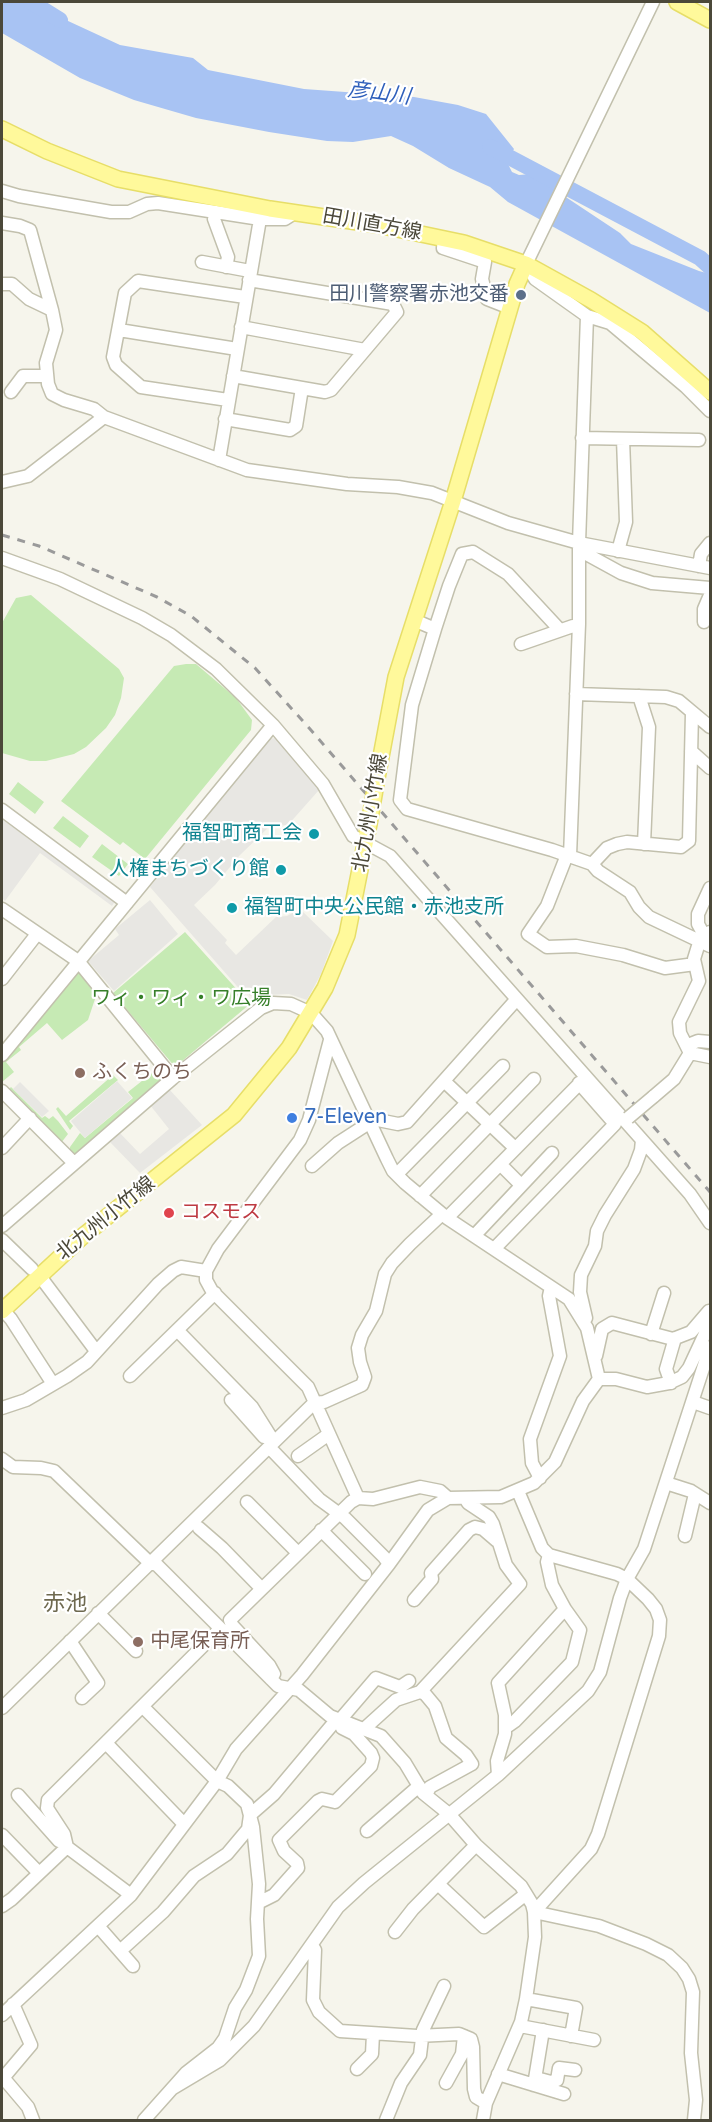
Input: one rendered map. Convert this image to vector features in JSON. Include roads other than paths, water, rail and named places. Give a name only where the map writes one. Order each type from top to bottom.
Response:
[{"type":"main road","points":[[677,2],[711,20]]},
{"type":"main road","name":"田川直方線","points":[[2,129],[47,151],[118,179],[270,209],[378,225],[528,259],[642,332],[711,392]]},
{"type":"main road","name":"北九州小竹線","points":[[2,1310],[36,1272],[234,1115],[290,1048],[326,988],[346,935],[366,842],[396,677],[453,501],[517,284],[528,259]]},
{"type":"street","points":[[653,2],[528,259],[535,279],[586,315],[610,323],[711,411]]},
{"type":"street","points":[[2,191],[111,212],[129,212],[147,204],[158,203],[260,219],[285,219],[297,212]]},
{"type":"street","points":[[215,212],[214,219],[228,257],[226,267]]},
{"type":"street","points":[[219,460],[260,219]]},
{"type":"street","points":[[2,223],[30,230],[56,330],[46,363],[48,384],[52,394],[64,400],[94,409],[104,417],[247,470],[432,493],[508,524],[579,547],[618,551],[705,567],[701,554],[711,543]]},
{"type":"street","points":[[444,239],[443,248],[484,261],[482,279],[487,299],[510,308]]},
{"type":"street","points":[[202,262],[250,275],[393,304],[397,312],[332,390],[325,392],[233,376]]},
{"type":"street","points":[[228,400],[141,387],[116,365],[113,357],[125,293],[138,281],[245,297]]},
{"type":"street","points":[[2,286],[12,284],[29,299],[52,310]]},
{"type":"street","points":[[586,315],[579,626],[569,855],[547,906],[528,934],[548,947],[576,946],[623,955],[665,968],[695,964]]},
{"type":"street","points":[[241,327],[365,350]]},
{"type":"street","points":[[119,330],[237,349]]},
{"type":"street","points":[[11,392],[23,376],[47,376]]},
{"type":"street","points":[[225,419],[290,430],[296,426],[303,388]]},
{"type":"street","points":[[2,482],[28,476],[104,417]]},
{"type":"street","points":[[582,438],[699,440]]},
{"type":"street","points":[[618,551],[626,522],[623,439]]},
{"type":"street","points":[[579,547],[621,573],[652,583],[711,588]]},
{"type":"street","points":[[560,630],[508,574],[473,552],[462,554],[449,586],[412,705],[400,800],[407,809],[569,855],[592,864],[598,871],[630,892],[639,907],[649,917],[707,939]]},
{"type":"street","points":[[2,559],[60,579],[112,603],[171,635],[216,669],[273,725],[328,791],[353,836],[390,856],[516,1000],[583,1080],[615,1124],[494,1249]]},
{"type":"street","points":[[704,622],[704,609],[711,595]]},
{"type":"street","points":[[414,620],[435,629]]},
{"type":"street","points":[[521,644],[560,630],[579,626]]},
{"type":"street","points":[[576,694],[666,697],[679,701],[711,727]]},
{"type":"street","points":[[639,696],[649,727],[644,844]]},
{"type":"street","points":[[592,864],[607,848],[616,844],[681,847],[689,841],[692,713]]},
{"type":"street","points":[[2,1055],[273,725]]},
{"type":"street","points":[[691,751],[711,768]]},
{"type":"street","points":[[2,810],[126,903]]},
{"type":"street","points":[[707,939],[698,924],[698,914],[711,888]]},
{"type":"street","points":[[2,909],[78,961],[173,1078]]},
{"type":"street","points":[[2,979],[37,934]]},
{"type":"street","points":[[707,939],[694,958],[699,981],[679,1023],[689,1049],[711,1057]]},
{"type":"street","points":[[312,1166],[338,1143],[369,1123],[378,1120],[398,1124],[407,1122],[516,1000]]},
{"type":"street","points":[[2,1226],[73,1162],[261,1008],[273,1003],[283,1003],[299,1006],[311,1013],[327,1031],[369,1123],[397,1174],[445,1216],[569,1299],[587,1328]]},
{"type":"street","points":[[330,1040],[309,1120],[300,1140],[218,1249],[206,1271],[206,1280],[215,1293],[308,1387],[358,1498]]},
{"type":"street","points":[[626,1119],[674,1079],[689,1049],[698,1041],[711,1042]]},
{"type":"street","points":[[397,1174],[502,1066]]},
{"type":"street","points":[[420,1196],[534,1079]]},
{"type":"street","points":[[583,1080],[626,1119],[690,1194],[711,1223]]},
{"type":"street","points":[[2,1708],[271,1442],[314,1403],[324,1402],[362,1384],[365,1377],[358,1348],[362,1335],[376,1311],[385,1274],[404,1250],[445,1216],[500,1164],[583,1080]]},
{"type":"street","points":[[444,1081],[515,1148]]},
{"type":"street","points":[[2,1091],[73,1162]]},
{"type":"street","points":[[2,1148],[30,1118]]},
{"type":"street","points":[[2,2015],[131,1895],[217,1781],[236,1749],[289,1689],[389,1564],[428,1510],[448,1498],[501,1497],[518,1491],[534,1483],[555,1462],[582,1401],[599,1379],[580,1292],[581,1275],[595,1245],[597,1231],[605,1215],[634,1169],[642,1140]]},
{"type":"street","points":[[474,1236],[552,1153]]},
{"type":"street","points":[[500,1164],[522,1185]]},
{"type":"street","points":[[2,1240],[36,1272],[96,1351]]},
{"type":"street","points":[[2,1408],[26,1400],[87,1362],[158,1284],[173,1271],[181,1267],[206,1271]]},
{"type":"street","points":[[540,1478],[532,1463],[530,1439],[560,1356],[549,1296],[551,1287]]},
{"type":"street","points":[[130,1376],[215,1293]]},
{"type":"street","points":[[651,1334],[664,1293]]},
{"type":"street","points":[[2,1310],[11,1319],[53,1384]]},
{"type":"street","points":[[595,1360],[602,1329],[612,1323],[675,1338],[690,1332],[709,1311],[711,1312]]},
{"type":"street","points":[[599,1379],[616,1379],[647,1387],[670,1383],[682,1377],[689,1368],[711,1323]]},
{"type":"street","points":[[177,1330],[252,1407],[271,1442],[319,1499],[339,1513],[389,1564]]},
{"type":"street","points":[[670,1383],[666,1369],[675,1338]]},
{"type":"street","points":[[173,2088],[220,2060],[254,2026],[338,1907],[364,1883],[498,1775],[588,1691],[600,1672],[627,1579],[644,1549],[711,1347]]},
{"type":"street","points":[[231,1400],[271,1442]]},
{"type":"street","points":[[693,1402],[711,1408]]},
{"type":"street","points":[[298,1456],[329,1434]]},
{"type":"street","points":[[2,1459],[13,1467],[54,1471],[150,1563],[157,1565],[278,1686],[299,1690],[337,1720],[381,1736],[405,1762],[422,1791],[449,1814],[526,1894],[534,1912],[535,1937],[526,1999],[520,2026],[486,2103],[483,2121]]},
{"type":"street","points":[[666,1483],[711,1503]]},
{"type":"street","points":[[271,1679],[274,1674],[269,1665],[230,1620],[261,1588],[339,1513],[358,1498],[373,1498],[420,1487],[440,1491],[448,1498]]},
{"type":"street","points":[[518,1491],[542,1548],[549,1555],[617,1574],[627,1579],[648,1599],[656,1609],[660,1620],[659,1636],[591,1849],[534,1912]]},
{"type":"street","points":[[686,1536],[695,1494]]},
{"type":"street","points":[[364,1730],[396,1700],[420,1692],[520,1584],[506,1564],[489,1516],[468,1503],[465,1498]]},
{"type":"street","points":[[247,1502],[298,1553]]},
{"type":"street","points":[[414,1600],[432,1579],[431,1573],[469,1530],[475,1527],[483,1528],[498,1542]]},
{"type":"street","points":[[199,1528],[261,1588]]},
{"type":"street","points":[[321,1530],[365,1574]]},
{"type":"street","points":[[505,1728],[515,1721],[572,1662],[580,1630],[552,1585],[547,1562],[549,1555]]},
{"type":"street","points":[[498,1775],[497,1761],[505,1728],[505,1715],[498,1683],[565,1609]]},
{"type":"street","points":[[98,1613],[136,1651]]},
{"type":"street","points":[[67,1845],[64,1834],[47,1808],[48,1800],[220,1629]]},
{"type":"street","points":[[70,1641],[98,1683],[82,1698]]},
{"type":"street","points":[[120,1951],[163,1912],[194,1876],[227,1854],[248,1829],[250,1815],[274,1794],[376,1678],[400,1687],[409,1681]]},
{"type":"street","points":[[367,1831],[422,1791],[472,1764],[466,1755],[446,1738],[435,1706],[425,1694],[420,1692]]},
{"type":"street","points":[[143,1707],[217,1781],[228,1786],[247,1804],[259,1884],[259,1956],[225,2038],[218,2048],[186,2073],[149,2118]]},
{"type":"street","points":[[258,1903],[274,1894],[298,1868],[297,1863],[284,1851],[279,1840],[318,1801],[322,1799],[335,1802],[371,1766],[373,1758],[371,1753],[337,1720]]},
{"type":"street","points":[[106,1743],[184,1824]]},
{"type":"street","points":[[18,1795],[59,1840],[131,1895]]},
{"type":"street","points":[[2,1835],[39,1873]]},
{"type":"street","points":[[4,1900],[39,1873],[67,1845]]},
{"type":"street","points":[[395,1932],[413,1909],[477,1845]]},
{"type":"street","points":[[438,1884],[484,1927],[526,1894]]},
{"type":"street","points":[[534,1912],[598,1926],[637,1940],[668,1955],[682,1968],[689,1978],[693,1992],[691,2053],[696,2100],[694,2121]]},
{"type":"street","points":[[98,1926],[133,1965]]},
{"type":"street","points":[[312,1945],[315,1950],[313,2000],[319,2012],[340,2031],[422,2036],[459,2034],[471,2038],[476,2097],[486,2103]]},
{"type":"street","points":[[386,2121],[401,2083],[420,2055],[422,2036],[444,1986]]},
{"type":"street","points":[[526,1999],[576,2008],[571,2036]]},
{"type":"street","points":[[13,2004],[31,2044],[4,2077],[28,2107],[33,2121]]},
{"type":"street","points":[[520,2026],[594,2040]]},
{"type":"street","points":[[534,2081],[543,2030]]},
{"type":"street","points":[[357,2069],[372,2054],[373,2034]]},
{"type":"street","points":[[446,2083],[462,2054],[464,2036]]},
{"type":"street","points":[[498,2074],[551,2082],[557,2080],[560,2068],[575,2070]]},
{"type":"street","points":[[534,2081],[564,2094]]},
{"type":"water","points":[[2,2],[27,2],[120,45],[193,58],[208,70],[304,89],[414,97],[458,105],[486,114],[514,149],[507,162],[512,172],[519,175],[531,174],[620,233],[631,244],[710,274],[710,313],[508,202],[490,187],[449,168],[413,146],[391,136],[353,142],[327,141],[269,132],[196,118],[134,100],[80,78],[2,33]]},
{"type":"waterway","name":"彦山川","points":[[31,2],[60,20]]},
{"type":"waterway","name":"彦山川","points":[[490,147],[700,258],[710,267]]},
{"type":"railway","points":[[2,535],[39,546],[157,597],[191,616],[255,668],[710,1192]]},
{"type":"place","name":"田川警察署赤池交番","points":[[521,295]]},
{"type":"place","name":"福智町商工会","points":[[314,834]]},
{"type":"place","name":"人権まちづくり館","points":[[281,870]]},
{"type":"place","name":"福智町中央公民館・赤池支所","points":[[232,908]]},
{"type":"place","name":"ふくちのち","points":[[80,1073]]},
{"type":"place","name":"7-Eleven","points":[[292,1118]]},
{"type":"place","name":"コスモス","points":[[169,1213]]},
{"type":"place","name":"中尾保育所","points":[[138,1642]]},
{"type":"district","name":"赤池","points":[[65,1604]]},
{"type":"park label","name":"ワィ・ワィ・ワ広場","points":[[181,999]]}]
